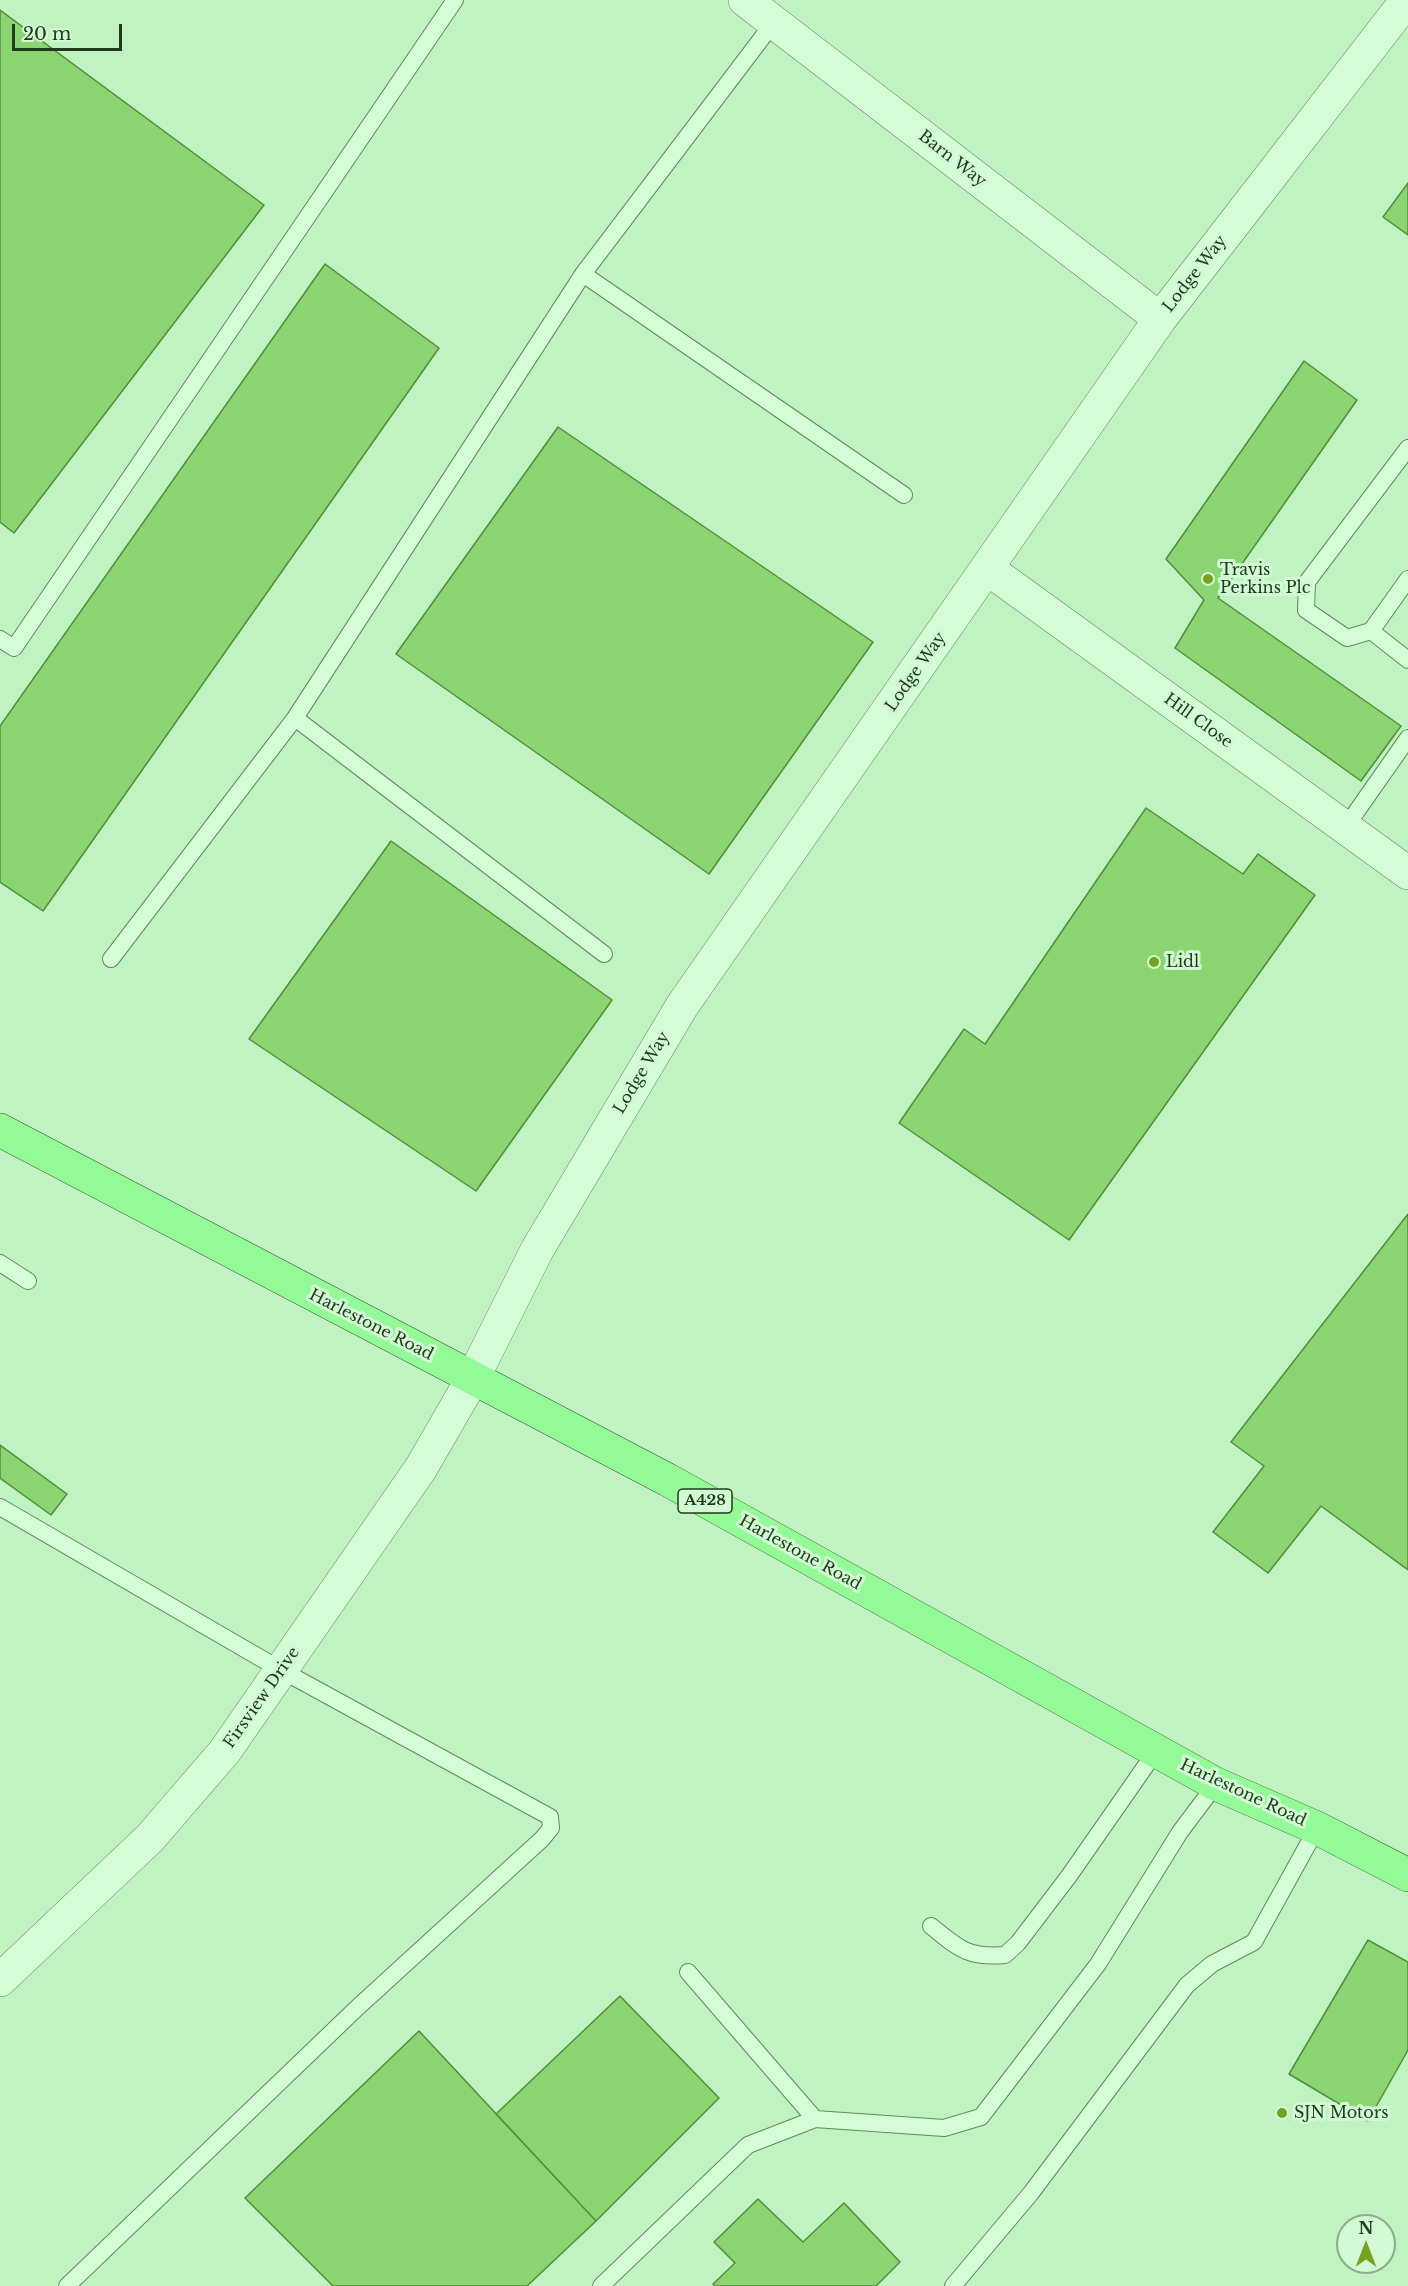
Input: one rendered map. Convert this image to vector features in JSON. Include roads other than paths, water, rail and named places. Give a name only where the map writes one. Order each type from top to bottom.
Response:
[{"type":"main road","name":"Harlestone Road","points":[[0,1130],[363,1322],[474,1376],[678,1486],[1216,1784],[1317,1828],[1408,1875]]},
{"type":"street","name":"Barn Way","points":[[745,0],[1160,319]]},
{"type":"street","name":"Lodge Way","points":[[474,1376],[537,1250],[682,1006],[1160,319],[1407,0]]},
{"type":"street","name":"Hill Close","points":[[988,568],[1408,873]]},
{"type":"street","name":"Firsview Drive","points":[[0,1980],[150,1838],[225,1751],[421,1468],[474,1376]]},
{"type":"lane","points":[[0,639],[14,648],[455,0]]},
{"type":"lane","points":[[111,959],[295,718],[584,274],[774,22]]},
{"type":"lane","points":[[584,274],[904,495]]},
{"type":"lane","points":[[1408,448],[1307,582],[1305,610],[1347,638],[1371,631],[1408,579]]},
{"type":"lane","points":[[1371,631],[1408,660]]},
{"type":"lane","points":[[295,718],[604,954]]},
{"type":"lane","points":[[1345,828],[1408,738]]},
{"type":"lane","points":[[0,1263],[28,1281]]},
{"type":"lane","points":[[0,1507],[282,1670],[550,1817],[550,1828],[358,2007],[67,2286]]},
{"type":"lane","points":[[931,1926],[960,1950],[973,1955],[1005,1955],[1018,1943],[1069,1876],[1156,1751]]},
{"type":"lane","points":[[601,2286],[748,2145],[815,2119],[945,2128],[981,2116],[1098,1964],[1180,1832],[1216,1784]]},
{"type":"lane","points":[[953,2286],[1030,2193],[1186,1985],[1212,1964],[1254,1942],[1317,1828]]},
{"type":"lane","points":[[688,1972],[815,2119]]},
{"type":"place","name":"Travis Perkins Plc","points":[[1208,579]]},
{"type":"place","name":"Lidl","points":[[1154,962]]},
{"type":"place","name":"SJN Motors","points":[[1282,2113]]}]
